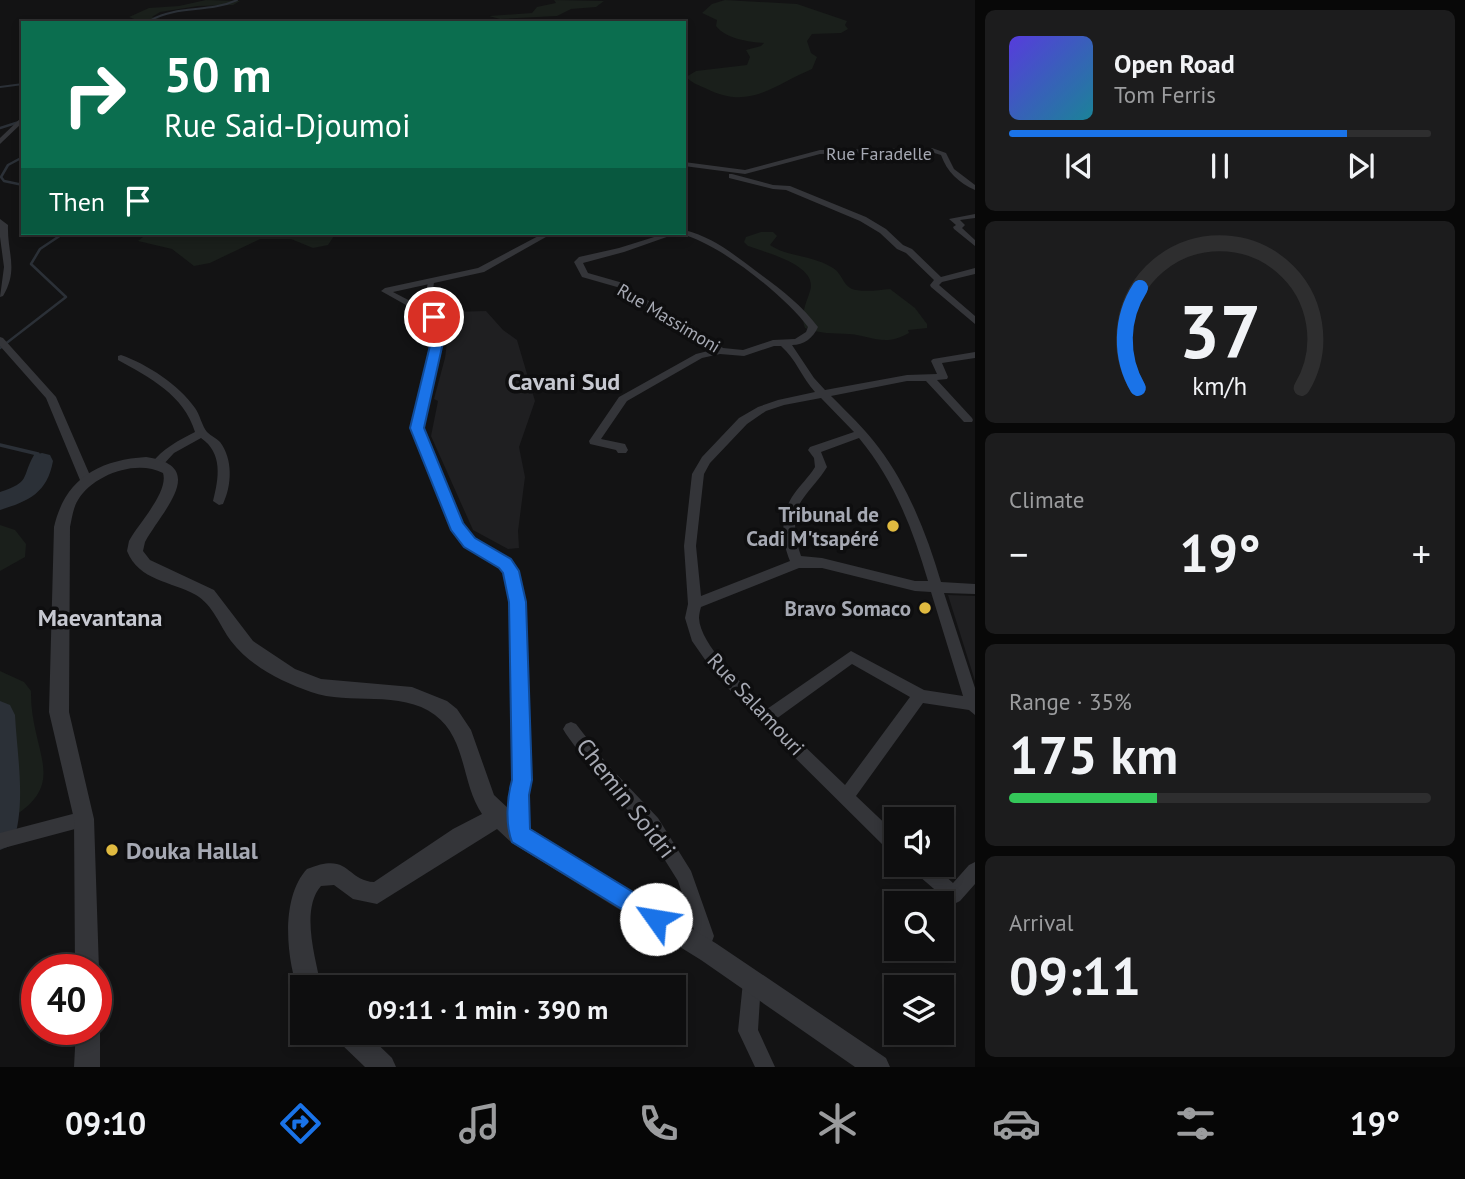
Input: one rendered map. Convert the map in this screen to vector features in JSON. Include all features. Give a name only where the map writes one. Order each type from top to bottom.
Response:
[{"type":"street","points":[[0,142],[21,120]]},
{"type":"street","name":"Rue Faradelle","points":[[686,164],[754,172],[832,150],[932,150],[944,154],[946,163],[955,175],[975,188]]},
{"type":"street","points":[[713,169],[748,181],[805,194],[870,222],[891,240],[909,250],[939,280]]},
{"type":"street","points":[[975,216],[953,219],[961,225],[957,227],[975,244]]},
{"type":"street","points":[[0,221],[4,225],[9,280],[0,294]]},
{"type":"street","name":"Rue Massimoni","points":[[668,235],[582,259],[578,262],[579,267],[585,275],[620,285],[635,297],[670,315],[720,351],[744,352],[773,343],[797,342],[810,334],[813,327],[799,307],[780,289],[714,243],[686,233]]},
{"type":"street","points":[[520,835],[518,795],[522,780],[518,602],[511,571],[505,564],[470,542],[456,526],[417,428],[440,329],[439,323],[385,291],[481,270],[545,235]]},
{"type":"street","points":[[975,271],[934,283],[935,289],[975,321]]},
{"type":"street","points":[[426,313],[431,282]]},
{"type":"street","points":[[3,343],[51,397],[86,480]]},
{"type":"street","points":[[766,718],[851,657],[920,695],[974,706],[936,585],[904,500],[877,453],[807,376],[800,357],[784,343]]},
{"type":"street","points":[[622,450],[621,447],[594,441],[622,399],[699,356],[720,351]]},
{"type":"street","points":[[930,379],[944,376],[936,361],[975,355]]},
{"type":"street","points":[[121,358],[151,374],[168,387],[188,407],[199,424],[201,433],[211,439],[225,463],[226,478],[219,501]]},
{"type":"street","name":"Rue Salamouri","points":[[884,834],[720,670],[697,637],[692,618],[695,604],[691,546],[698,474],[706,460],[743,421],[762,409],[822,393],[907,378],[930,379]]},
{"type":"street","points":[[930,379],[971,420]]},
{"type":"street","points":[[954,422],[971,420]]},
{"type":"street","points":[[157,464],[170,450],[201,433]]},
{"type":"street","points":[[798,563],[792,554],[792,508],[821,467],[814,450],[861,434]]},
{"type":"street","points":[[87,954],[84,819],[59,712],[62,527],[69,501],[86,480],[132,464],[157,464],[168,470],[172,478],[171,491],[135,543],[135,554],[142,565],[203,591],[221,608],[239,639],[260,660],[320,687],[410,696],[439,706],[453,719],[465,739],[484,797],[498,817],[520,835],[702,947],[877,1067]]},
{"type":"street","points":[[695,604],[798,563],[822,563],[915,586],[975,589]]},
{"type":"street","points":[[846,797],[920,695]]},
{"type":"street","name":"Chemin Soidri","points":[[571,729],[601,769],[652,824],[685,877],[705,936],[702,947]]},
{"type":"street","points":[[308,975],[299,906],[307,884],[316,876],[327,873],[342,875],[362,891],[377,893],[461,837],[498,817]]},
{"type":"street","points":[[7,840],[84,819]]},
{"type":"street","points":[[933,877],[954,895],[975,871]]},
{"type":"street","points":[[752,982],[748,1031],[765,1067]]},
{"type":"street","points":[[87,1067],[88,1045]]},
{"type":"street","points":[[360,1045],[383,1067]]},
{"type":"shaded area","points":[[206,0],[240,1],[233,5],[198,6],[160,12],[152,17],[169,21],[139,21],[129,17],[149,8],[179,6]]},
{"type":"shaded area","points":[[554,0],[604,1],[596,7],[571,9],[557,16],[500,19],[489,16],[532,13],[537,7],[556,3]]},
{"type":"shaded area","points":[[725,0],[797,4],[847,21],[845,25],[848,29],[841,33],[812,34],[807,41],[811,53],[817,57],[812,69],[760,94],[735,97],[721,94],[695,84],[686,77],[696,71],[747,65],[750,57],[746,50],[764,43],[732,37],[716,26],[717,20],[702,13],[712,4]]},
{"type":"shaded area","points":[[761,232],[773,232],[777,236],[770,245],[777,249],[833,268],[852,289],[890,289],[915,308],[927,328],[908,330],[909,333],[900,337],[879,340],[805,328],[803,314],[811,282],[799,267],[744,242],[746,237]]},
{"type":"shaded area","points":[[146,235],[334,236],[328,245],[313,248],[291,239],[260,239],[210,263],[194,266],[172,249],[138,241]]},
{"type":"shaded area","points":[[486,311],[503,330],[517,340],[535,401],[519,447],[525,477],[518,531],[519,548],[508,549],[473,530],[431,436],[438,401],[434,399],[445,358],[451,312]]},
{"type":"shaded area","points":[[0,525],[15,530],[26,544],[25,557],[0,571]]},
{"type":"shaded area","points":[[948,595],[975,596],[975,681]]},
{"type":"shaded area","points":[[0,671],[24,682],[31,691],[43,782],[36,796],[23,810],[0,824]]},
{"type":"waterway","points":[[156,21],[151,20],[172,12],[237,0]]},
{"type":"waterway","points":[[0,87],[21,84]]},
{"type":"waterway","points":[[0,128],[19,122]]},
{"type":"waterway","points":[[21,158],[8,165],[1,177],[4,181],[21,185]]},
{"type":"waterway","points":[[0,348],[66,297],[31,264],[40,249],[61,235]]},
{"type":"waterway","points":[[0,445],[38,454]]},
{"type":"waterway","points":[[0,501],[30,489],[38,478],[42,461]]},
{"type":"waterway","points":[[0,715],[3,791],[0,833]]},
{"type":"place","name":"Tribunal de Cadi M'tsapéré","points":[[893,526]]},
{"type":"place","name":"Bravo Somaco","points":[[925,608]]},
{"type":"place","name":"Douka Hallal","points":[[112,850]]},
{"type":"district","name":"Cavani Sud","points":[[564,381]]},
{"type":"district","name":"Maevantana","points":[[100,617]]},
{"type":"route","points":[[434,317],[440,329],[418,414],[417,428],[456,526],[463,537],[505,564],[511,571],[518,602],[522,780],[518,795],[520,835],[656,919]]}]
